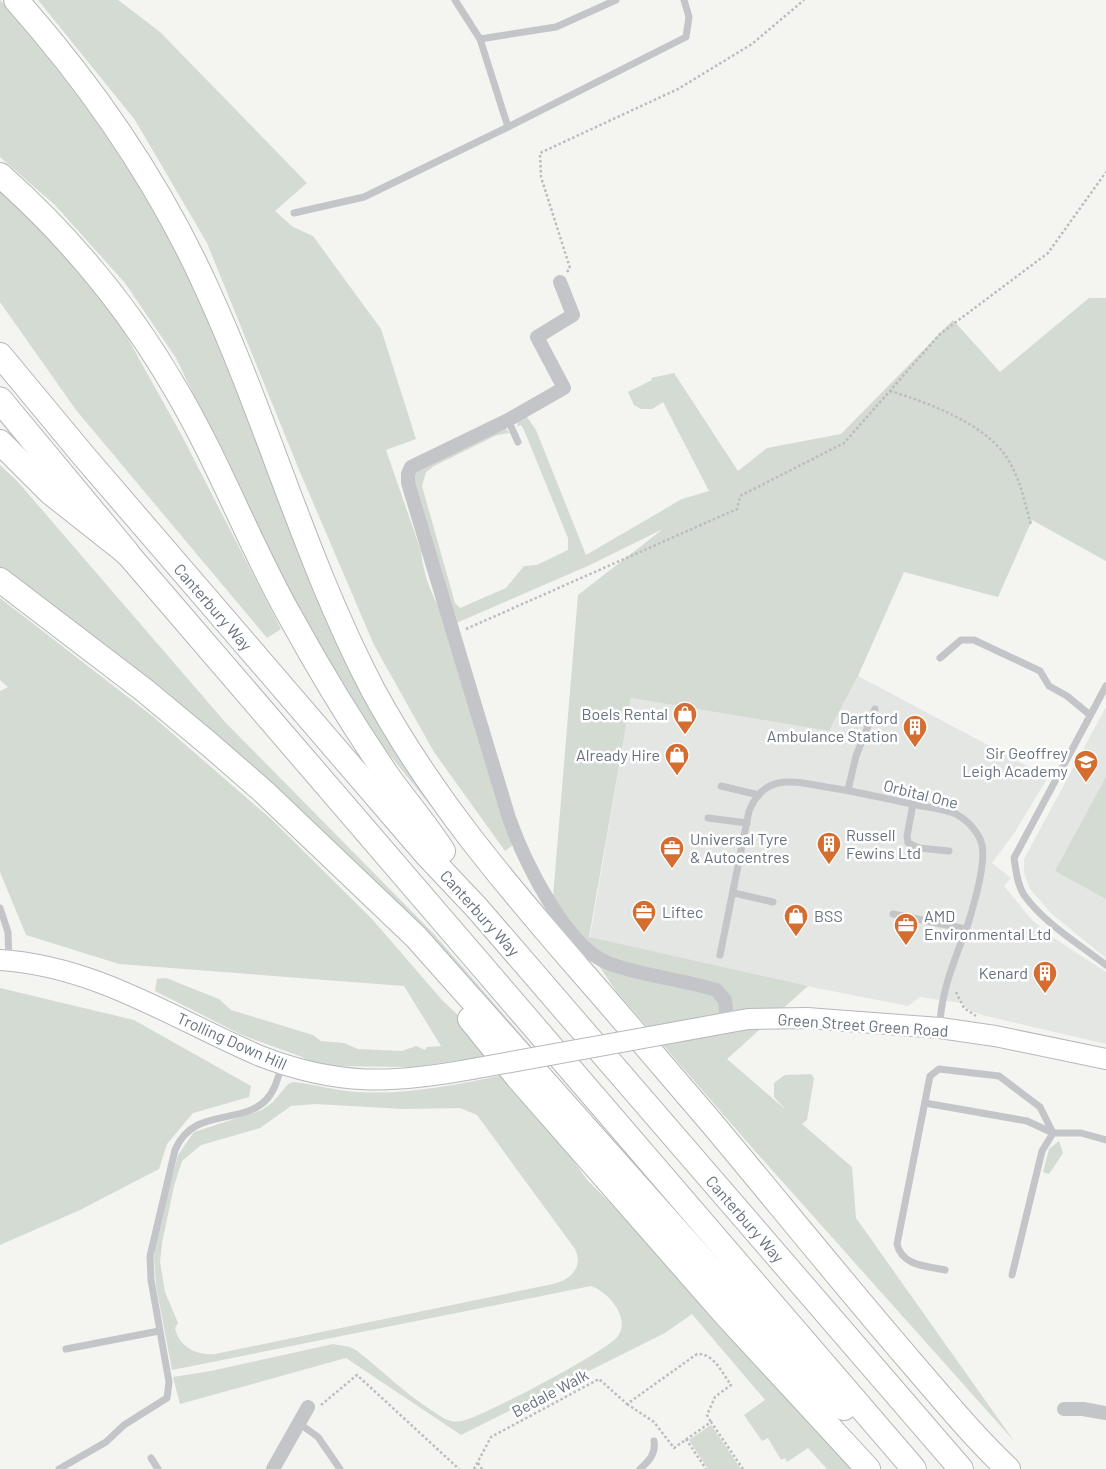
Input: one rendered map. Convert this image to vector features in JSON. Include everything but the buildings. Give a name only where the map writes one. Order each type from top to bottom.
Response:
[{"type":"highway","points":[[16,0],[104,109],[140,162],[183,238],[219,316],[341,625],[392,724],[434,790],[458,824],[537,920],[687,1095],[838,1276],[971,1431],[1008,1469]]},
{"type":"highway","points":[[0,175],[30,202],[109,288],[149,346],[176,390],[255,551],[312,656],[384,770],[441,848],[477,908]]},
{"type":"highway","name":"Canterbury Way","points":[[0,355],[89,462],[349,765],[426,854],[477,908],[960,1469]]},
{"type":"highway","points":[[0,400],[127,553]]},
{"type":"highway","name":"Canterbury Way","points":[[0,442],[51,493],[127,553],[909,1463]]},
{"type":"highway","points":[[0,580],[128,677],[246,776],[416,937],[750,1313],[832,1398],[909,1463]]},
{"type":"highway","points":[[350,875],[443,985],[524,1086],[725,1314],[868,1469]]},
{"type":"main road","name":"Trolling Down Hill","points":[[4,961],[65,970],[106,983],[232,1044],[282,1065],[323,1075],[365,1081],[393,1081],[472,1069]]},
{"type":"main road","name":"Green Street Green Road","points":[[472,1069],[727,1022],[748,1019],[807,1018],[940,1028],[995,1036],[1106,1059]]},
{"type":"street","points":[[560,282],[573,315],[537,337],[564,388],[508,420],[410,468],[408,474],[412,496],[516,838],[530,868],[581,946],[609,963],[716,990],[725,1000],[727,1022]]},
{"type":"street","points":[[273,1469],[300,1424],[313,1407]]},
{"type":"street","points":[[1064,1409],[1083,1409],[1106,1413]]},
{"type":"lane","points":[[455,0],[480,39],[508,127]]},
{"type":"lane","points":[[480,39],[556,27],[616,0]]},
{"type":"lane","points":[[294,213],[364,197],[686,37],[690,17],[684,0]]},
{"type":"lane","points":[[508,420],[518,442]]},
{"type":"lane","points":[[940,658],[961,640],[974,640],[1040,671],[1049,686],[1067,696],[1090,715]]},
{"type":"lane","points":[[1106,686],[1014,858],[1017,878],[1024,894],[1046,917],[1106,965]]},
{"type":"lane","points":[[848,790],[856,756],[875,709]]},
{"type":"lane","name":"Orbital One","points":[[759,795],[776,782],[785,781],[848,790],[954,813],[964,819],[979,837],[983,855],[977,888],[966,930],[944,996],[940,1028]]},
{"type":"lane","points":[[720,955],[751,806],[759,795],[721,786]]},
{"type":"lane","points":[[913,804],[907,836],[908,843],[919,848],[949,851]]},
{"type":"lane","points":[[708,818],[747,823]]},
{"type":"lane","points":[[734,893],[773,902]]},
{"type":"lane","points":[[0,908],[9,936],[4,961]]},
{"type":"lane","points":[[893,914],[966,930]]},
{"type":"lane","points":[[59,1469],[106,1442],[124,1425],[167,1398],[169,1382],[151,1280],[150,1252],[170,1168],[179,1142],[186,1132],[195,1126],[263,1103],[271,1094],[282,1065]]},
{"type":"lane","points":[[945,1270],[904,1260],[899,1253],[897,1244],[930,1076],[939,1069],[999,1076],[1040,1106],[1053,1133]]},
{"type":"lane","points":[[925,1103],[1027,1121],[1053,1133],[1081,1133],[1106,1140]]},
{"type":"lane","points":[[1012,1275],[1042,1152],[1053,1133]]},
{"type":"lane","points":[[66,1348],[160,1331]]},
{"type":"lane","points":[[300,1424],[316,1435],[340,1469]]},
{"type":"lane","points":[[640,1469],[654,1452],[654,1442]]},
{"type":"lane","points":[[151,1458],[158,1469]]},
{"type":"path","points":[[560,282],[570,268],[541,177],[540,153],[678,89],[752,44],[804,0]]},
{"type":"path","points":[[454,634],[737,509],[740,496],[844,443],[940,334],[1048,253],[1106,172]]},
{"type":"path","points":[[890,391],[924,402],[988,436],[1010,461],[1018,479],[1031,525]]},
{"type":"path","points":[[956,987],[958,1000],[964,1008],[979,1017]]},
{"type":"path","points":[[711,1422],[674,1448],[654,1422],[627,1404],[697,1354],[706,1354],[712,1359],[731,1385],[715,1398],[707,1415],[743,1469]]},
{"type":"path","points":[[313,1407],[357,1375],[459,1469]]},
{"type":"path","name":"Bedale Walk","points":[[474,1469],[491,1437],[599,1379],[627,1404]]},
{"type":"path","points":[[686,1439],[706,1469]]},
{"type":"path","points":[[478,1463],[482,1469]]},
{"type":"shaded area","points":[[0,0],[23,23],[78,91],[145,192],[185,267],[406,765],[439,816],[388,753],[354,703],[289,591],[176,358],[125,283],[55,205],[0,157]]},
{"type":"shaded area","points":[[38,0],[118,0],[160,32],[307,183],[275,211],[293,227],[313,236],[381,329],[416,439],[386,450],[421,551],[428,583],[442,613],[513,845],[505,851],[434,752],[374,645],[300,472],[207,243],[135,120]]},
{"type":"shaded area","points":[[0,190],[31,216],[118,321],[181,434],[281,629],[267,638],[76,410],[0,302]]},
{"type":"shaded area","points":[[1089,298],[1106,298],[1106,561],[1032,520],[998,597],[904,572],[858,676],[829,731],[631,698],[589,937],[808,986],[727,1059],[786,1110],[774,1097],[774,1083],[785,1075],[811,1074],[814,1078],[807,1120],[802,1124],[852,1167],[856,1218],[1014,1441],[755,1151],[616,991],[553,897],[578,595],[663,529],[590,565],[454,624],[413,479],[416,471],[504,427],[510,433],[497,435],[434,466],[426,472],[422,486],[455,603],[460,608],[506,588],[524,566],[537,565],[568,550],[568,538],[524,430],[521,425],[517,427],[518,422],[527,417],[536,430],[586,555],[682,499],[709,491],[663,402],[652,409],[641,409],[634,405],[628,392],[652,380],[651,378],[674,373],[738,471],[767,448],[841,434],[953,320],[1000,372]]},
{"type":"shaded area","points":[[0,465],[18,482],[225,722],[433,933],[531,1046],[522,1048],[434,949],[0,567]]},
{"type":"shaded area","points":[[0,598],[151,715],[271,819],[372,919],[442,1000],[461,1018],[490,1056],[413,1067],[317,1066],[302,1057],[242,1035],[155,991],[157,979],[166,978],[219,999],[231,1010],[313,1035],[321,1041],[344,1043],[358,1049],[402,1051],[416,1046],[425,1050],[427,1047],[441,1046],[404,986],[119,964],[26,935],[0,872],[0,691],[8,687],[0,680]]},
{"type":"shaded area","points":[[858,676],[1048,777],[1015,832],[992,863],[1011,878],[1004,886],[1032,920],[1054,938],[1106,972],[1106,1044],[982,1015],[969,1010],[962,1003],[920,997],[908,1006],[589,943],[631,698],[829,731]]},
{"type":"shaded area","name":"Sir Geoffrey Leigh Academy","points":[[1106,707],[1106,958],[1052,914],[1030,889],[1024,873],[1024,859]]},
{"type":"shaded area","points":[[1106,777],[1106,899],[1055,871]]},
{"type":"shaded area","points":[[0,988],[134,1020],[251,1086],[249,1097],[193,1113],[167,1144],[159,1169],[80,1210],[0,1245]]},
{"type":"shaded area","points":[[503,1075],[564,1147],[587,1180],[714,1306],[855,1469],[827,1469],[808,1448],[787,1462],[785,1458],[781,1460],[768,1438],[762,1441],[744,1415],[765,1400],[692,1314],[665,1333],[461,1435],[346,1358],[180,1404],[173,1377],[211,1371],[333,1344],[350,1347],[357,1351],[421,1403],[445,1419],[459,1422],[474,1417],[544,1383],[592,1355],[618,1336],[622,1321],[620,1313],[610,1299],[591,1286],[172,1370],[156,1286],[154,1258],[156,1238],[178,1155],[194,1132],[262,1110],[273,1102],[288,1084],[293,1082],[334,1089],[376,1093],[413,1091],[449,1086]],"holes":[[[315,1104],[403,1109],[460,1108],[477,1115],[575,1249],[578,1262],[574,1272],[565,1280],[553,1284],[215,1354],[195,1352],[185,1345],[177,1335],[175,1328],[178,1323],[165,1292],[160,1262],[174,1186],[182,1161],[201,1145],[260,1128],[291,1106]]]},
{"type":"shaded area","points":[[1059,1141],[1063,1153],[1049,1174],[1043,1172],[1049,1149]]},
{"type":"shaded area","points":[[711,1425],[741,1469],[708,1469],[689,1440]]},
{"type":"place","name":"Boels Rental","points":[[685,735]]},
{"type":"place","name":"Dartford Ambulance Station","points":[[915,748]]},
{"type":"place","name":"Already Hire","points":[[677,776]]},
{"type":"place","name":"Sir Geoffrey Leigh Academy","points":[[1086,783]]},
{"type":"place","name":"Russell Fewins Ltd","points":[[829,865]]},
{"type":"place","name":"Universal Tyre & Autocentres","points":[[672,869]]},
{"type":"place","name":"Liftec","points":[[644,933]]},
{"type":"place","name":"BSS","points":[[796,937]]},
{"type":"place","name":"AMD Environmental Ltd","points":[[906,946]]},
{"type":"place","name":"Kenard","points":[[1045,994]]}]
